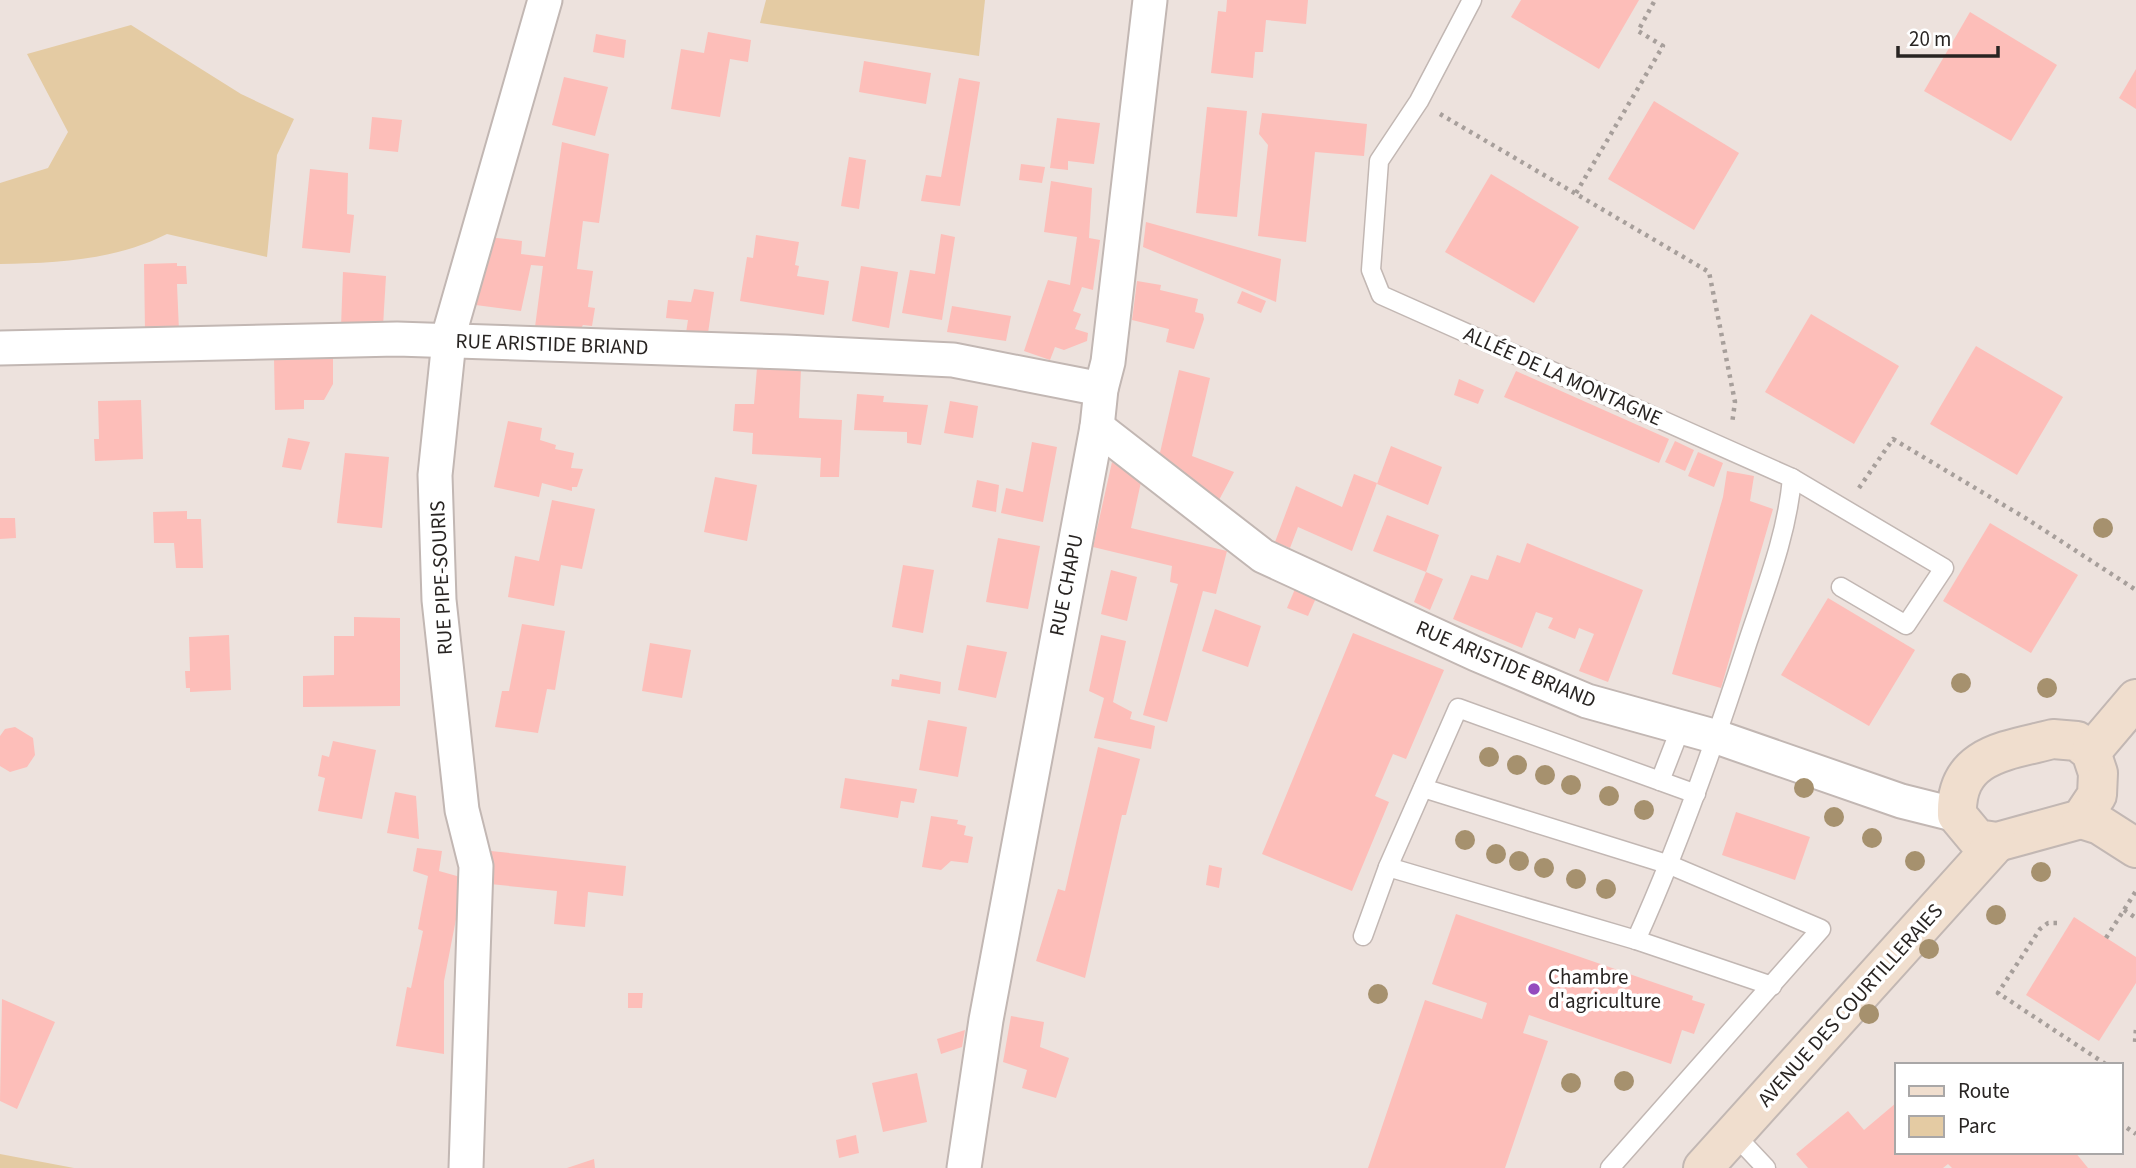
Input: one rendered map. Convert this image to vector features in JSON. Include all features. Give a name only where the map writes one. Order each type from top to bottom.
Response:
[{"type":"street","name":"RUE PIPE-SOURIS","points":[[466,1168],[476,866],[461,810],[439,600],[435,475],[449,341],[483,212],[545,0]]},
{"type":"street","name":"RUE CHAPU","points":[[964,1168],[991,994],[1108,362],[1150,0]]},
{"type":"street","name":"RUE ARISTIDE BRIAND","points":[[0,348],[449,341],[953,360],[1101,389]]},
{"type":"street","name":"RUE ARISTIDE BRIAND","points":[[1097,427],[1263,556],[1476,654],[1587,701],[1717,737],[1901,801],[1957,815]]},
{"type":"street","points":[[2091,752],[2136,699]]},
{"type":"street","points":[[2081,819],[2097,795],[2098,773],[2091,752],[2077,741],[2053,739],[1991,755],[1971,768],[1960,787],[1957,815],[1977,839],[1997,842],[2081,819],[2100,825],[2136,848]]},
{"type":"street","name":"AVENUE DES COURTILLERAIES","points":[[1703,1168],[1997,842]]},
{"type":"lane","name":"ALLÉE DE LA MONTAGNE","points":[[1472,0],[1419,101],[1379,161],[1371,270],[1381,295],[1792,478],[1944,568],[1906,625],[1842,587]]},
{"type":"lane","points":[[1636,940],[1670,865],[1717,737],[1788,519],[1792,478]]},
{"type":"lane","points":[[1363,936],[1388,867],[1458,708],[1696,794]]},
{"type":"lane","points":[[1660,781],[1681,727]]},
{"type":"lane","points":[[1423,788],[1670,865],[1821,929],[1609,1168]]},
{"type":"lane","points":[[1388,867],[1636,940],[1772,986]]},
{"type":"lane","points":[[1734,1134],[1766,1168]]},
{"type":"path","points":[[1576,193],[1663,46],[1638,31],[1654,0]]},
{"type":"path","points":[[1419,101],[1709,272],[1735,402],[1728,450]]},
{"type":"path","points":[[1844,508],[1894,439],[2027,519],[2136,590]]},
{"type":"path","points":[[2106,937],[2136,891]]},
{"type":"path","points":[[2124,910],[2136,918]]},
{"type":"path","points":[[2057,923],[2048,923],[2040,929],[1998,993],[2104,1063]]},
{"type":"path","points":[[2135,1042],[2136,1028]]},
{"type":"green space","points":[[766,0],[985,0],[979,56],[760,23]]},
{"type":"green space","points":[[131,25],[241,94],[294,119],[277,155],[267,257],[167,234],[107,255],[43,263],[0,264],[0,183],[48,168],[68,132],[27,54]]},
{"type":"green space","points":[[0,1154],[74,1168],[0,1168]]},
{"type":"building","points":[[1227,0],[1308,0],[1306,24],[1266,20],[1263,52],[1255,52],[1253,78],[1211,73],[1218,11],[1226,12]]},
{"type":"building","points":[[1521,0],[1639,0],[1599,69],[1511,17]]},
{"type":"building","points":[[1970,12],[2057,65],[2011,141],[1924,91]]},
{"type":"building","points":[[708,32],[751,40],[748,62],[730,59],[720,117],[671,109],[681,49],[704,53]]},
{"type":"building","points":[[596,34],[626,40],[624,58],[593,52]]},
{"type":"building","points":[[864,61],[931,73],[926,104],[859,92]]},
{"type":"building","points":[[2136,69],[2136,109],[2119,98]]},
{"type":"building","points":[[564,77],[608,87],[595,136],[552,125]]},
{"type":"building","points":[[959,78],[980,82],[960,206],[921,201],[926,175],[941,177]]},
{"type":"building","points":[[1654,101],[1739,153],[1694,230],[1608,179]]},
{"type":"building","points":[[1207,107],[1247,111],[1237,217],[1196,213]]},
{"type":"building","points":[[1262,113],[1367,124],[1364,156],[1315,152],[1306,242],[1258,236],[1268,145],[1259,134]]},
{"type":"building","points":[[372,117],[402,120],[398,152],[369,149]]},
{"type":"building","points":[[1057,118],[1100,123],[1094,164],[1068,161],[1068,170],[1050,168]]},
{"type":"building","points":[[562,142],[609,154],[599,223],[583,221],[577,269],[593,271],[588,307],[595,308],[592,326],[535,327],[543,266],[531,265],[521,311],[468,304],[489,237],[522,241],[521,254],[545,257]]},
{"type":"building","points":[[849,157],[866,160],[859,209],[841,206]]},
{"type":"building","points":[[1021,164],[1045,167],[1042,183],[1019,180]]},
{"type":"building","points":[[310,169],[348,173],[347,214],[354,215],[350,253],[302,248]]},
{"type":"building","points":[[1491,174],[1579,227],[1534,303],[1445,252]]},
{"type":"building","points":[[1051,181],[1092,188],[1089,238],[1100,240],[1093,290],[1082,287],[1073,311],[1081,314],[1075,329],[1088,333],[1087,341],[1064,350],[1055,347],[1050,360],[1024,351],[1048,280],[1070,285],[1077,237],[1044,232]]},
{"type":"building","points":[[1146,222],[1281,259],[1276,302],[1143,247]]},
{"type":"building","points":[[941,234],[955,237],[942,320],[902,313],[910,270],[935,274]]},
{"type":"building","points":[[756,235],[799,242],[795,265],[799,266],[797,276],[829,281],[824,315],[740,301],[747,257],[753,258]]},
{"type":"building","points":[[177,263],[177,266],[186,266],[187,284],[177,284],[179,331],[145,331],[144,264]]},
{"type":"building","points":[[861,266],[898,272],[889,328],[852,321]]},
{"type":"building","points":[[343,272],[386,276],[383,326],[341,327]]},
{"type":"building","points":[[1137,281],[1161,285],[1160,290],[1198,299],[1195,312],[1203,314],[1204,319],[1194,349],[1166,342],[1169,329],[1132,320]]},
{"type":"building","points":[[694,289],[714,292],[708,333],[686,333],[688,320],[666,318],[668,300],[691,302]]},
{"type":"building","points":[[1242,291],[1266,301],[1261,313],[1237,303]]},
{"type":"building","points":[[952,306],[1011,316],[1006,341],[947,332]]},
{"type":"building","points":[[1811,314],[1899,366],[1854,444],[1765,392]]},
{"type":"building","points":[[1976,346],[2063,397],[2017,475],[1930,424]]},
{"type":"building","points":[[333,357],[333,384],[324,400],[304,400],[304,409],[275,410],[274,358]]},
{"type":"building","points":[[757,368],[801,369],[799,418],[842,420],[839,477],[820,477],[821,458],[752,454],[753,433],[733,431],[735,404],[754,404]]},
{"type":"building","points":[[1179,370],[1210,378],[1192,456],[1234,472],[1219,500],[1159,457]]},
{"type":"building","points":[[1516,371],[1669,439],[1659,463],[1504,397]]},
{"type":"building","points":[[1459,379],[1484,390],[1478,404],[1454,395]]},
{"type":"building","points":[[857,394],[884,396],[883,402],[928,405],[921,445],[907,443],[907,432],[854,430]]},
{"type":"building","points":[[141,400],[143,459],[95,461],[94,439],[99,439],[98,401]]},
{"type":"building","points":[[950,401],[978,406],[973,438],[944,433]]},
{"type":"building","points":[[508,421],[542,428],[540,440],[556,445],[555,449],[574,453],[571,468],[583,469],[577,487],[572,487],[572,491],[542,483],[539,497],[494,487]]},
{"type":"building","points":[[288,438],[310,442],[301,470],[282,467]]},
{"type":"building","points":[[1675,441],[1694,450],[1685,471],[1665,462]]},
{"type":"building","points":[[1032,442],[1057,447],[1043,522],[1001,513],[1006,488],[1023,492]]},
{"type":"building","points":[[1391,446],[1442,467],[1428,505],[1377,484]]},
{"type":"building","points":[[1698,452],[1723,463],[1714,487],[1688,476]]},
{"type":"building","points":[[345,453],[389,457],[382,528],[337,523]]},
{"type":"building","points":[[1112,462],[1141,482],[1131,528],[1227,551],[1216,594],[1203,591],[1167,722],[1143,715],[1178,584],[1170,582],[1172,566],[1093,547]]},
{"type":"building","points":[[1727,471],[1754,476],[1750,501],[1773,509],[1721,688],[1672,674],[1723,497]]},
{"type":"building","points":[[1354,474],[1377,483],[1352,551],[1298,527],[1290,548],[1275,542],[1296,486],[1342,507]]},
{"type":"building","points":[[715,477],[757,485],[747,541],[704,532]]},
{"type":"building","points":[[977,480],[999,485],[996,512],[972,507]]},
{"type":"building","points":[[552,500],[595,509],[582,569],[561,565],[554,606],[508,597],[515,556],[539,561]]},
{"type":"building","points":[[187,511],[187,519],[201,519],[203,568],[176,568],[174,543],[154,543],[153,512]]},
{"type":"building","points":[[1387,515],[1439,535],[1426,572],[1373,551]]},
{"type":"building","points":[[0,518],[15,518],[16,538],[0,539]]},
{"type":"building","points":[[1990,523],[2078,575],[2031,653],[1943,601]]},
{"type":"building","points":[[998,538],[1040,546],[1028,609],[986,602]]},
{"type":"building","points":[[1527,543],[1643,590],[1608,682],[1579,671],[1594,634],[1579,628],[1575,639],[1548,628],[1553,618],[1536,612],[1522,648],[1453,619],[1471,575],[1488,580],[1497,555],[1520,563]]},
{"type":"building","points":[[903,565],[934,570],[923,633],[892,627]]},
{"type":"building","points":[[1111,570],[1137,577],[1127,621],[1101,614]]},
{"type":"building","points":[[1426,572],[1443,579],[1430,610],[1414,602]]},
{"type":"building","points":[[1295,589],[1316,598],[1308,616],[1287,608]]},
{"type":"building","points":[[1828,598],[1915,650],[1869,726],[1781,675]]},
{"type":"building","points":[[1215,609],[1261,626],[1248,667],[1202,651]]},
{"type":"building","points":[[354,617],[400,618],[400,706],[303,707],[303,676],[334,675],[334,636],[354,636]]},
{"type":"building","points":[[522,624],[565,631],[555,690],[547,689],[538,733],[495,727],[502,691],[509,691]]},
{"type":"building","points":[[1353,633],[1444,670],[1406,759],[1393,754],[1375,796],[1389,802],[1352,891],[1262,854]]},
{"type":"building","points":[[229,635],[231,690],[190,692],[190,688],[186,688],[185,671],[190,671],[189,637]]},
{"type":"building","points":[[1101,635],[1126,641],[1113,702],[1132,712],[1130,719],[1155,726],[1151,749],[1094,738],[1104,698],[1089,691]]},
{"type":"building","points":[[650,643],[691,650],[682,698],[642,691]]},
{"type":"building","points":[[967,645],[1007,652],[996,698],[958,690]]},
{"type":"building","points":[[900,674],[941,682],[940,694],[891,686],[892,679],[899,680]]},
{"type":"building","points":[[928,720],[967,727],[958,777],[919,770]]},
{"type":"building","points":[[15,727],[33,738],[35,755],[27,767],[10,772],[0,766],[0,736],[5,729]]},
{"type":"building","points":[[333,741],[376,750],[362,819],[318,811],[325,778],[318,776],[322,755],[329,757]]},
{"type":"building","points":[[1098,747],[1140,759],[1126,815],[1122,815],[1085,978],[1036,961],[1058,889],[1065,891]]},
{"type":"building","points":[[845,778],[917,789],[914,803],[901,801],[898,818],[840,808]]},
{"type":"building","points":[[395,792],[416,796],[419,839],[387,833]]},
{"type":"building","points":[[1736,812],[1810,837],[1795,880],[1722,855]]},
{"type":"building","points":[[931,816],[958,820],[957,824],[966,826],[964,835],[973,837],[968,863],[951,861],[941,870],[922,867]]},
{"type":"building","points":[[417,848],[442,851],[439,871],[464,878],[444,981],[444,1054],[396,1046],[407,987],[411,988],[423,931],[418,929],[428,876],[413,871]]},
{"type":"building","points":[[491,851],[626,866],[623,896],[588,892],[585,927],[554,924],[557,891],[490,884]]},
{"type":"building","points":[[1209,865],[1222,868],[1219,888],[1206,885]]},
{"type":"building","points":[[1456,914],[1693,996],[1692,1000],[1705,1004],[1694,1034],[1682,1030],[1671,1064],[1529,1015],[1523,1033],[1548,1041],[1505,1168],[1368,1168],[1425,1000],[1482,1019],[1487,1003],[1432,984]]},
{"type":"building","points":[[2074,917],[2136,957],[2136,983],[2099,1041],[2026,995]]},
{"type":"building","points":[[628,993],[643,993],[642,1008],[628,1008]]},
{"type":"building","points":[[2,999],[55,1022],[17,1109],[0,1101]]},
{"type":"building","points":[[1011,1016],[1044,1022],[1040,1047],[1069,1058],[1056,1098],[1022,1088],[1027,1070],[1003,1062]]},
{"type":"building","points":[[965,1030],[962,1047],[941,1054],[937,1039]]},
{"type":"building","points":[[917,1073],[927,1122],[883,1132],[872,1083]]},
{"type":"building","points":[[1895,1104],[1895,1154],[2077,1154],[2088,1168],[1952,1168],[1948,1164],[1943,1168],[1808,1168],[1796,1154],[1848,1111],[1864,1130]]},
{"type":"building","points":[[856,1135],[859,1153],[839,1158],[836,1140]]},
{"type":"building","points":[[594,1159],[595,1168],[567,1168]]},
{"type":"place","name":"Chambre d'agriculture","points":[[1534,989]]}]
